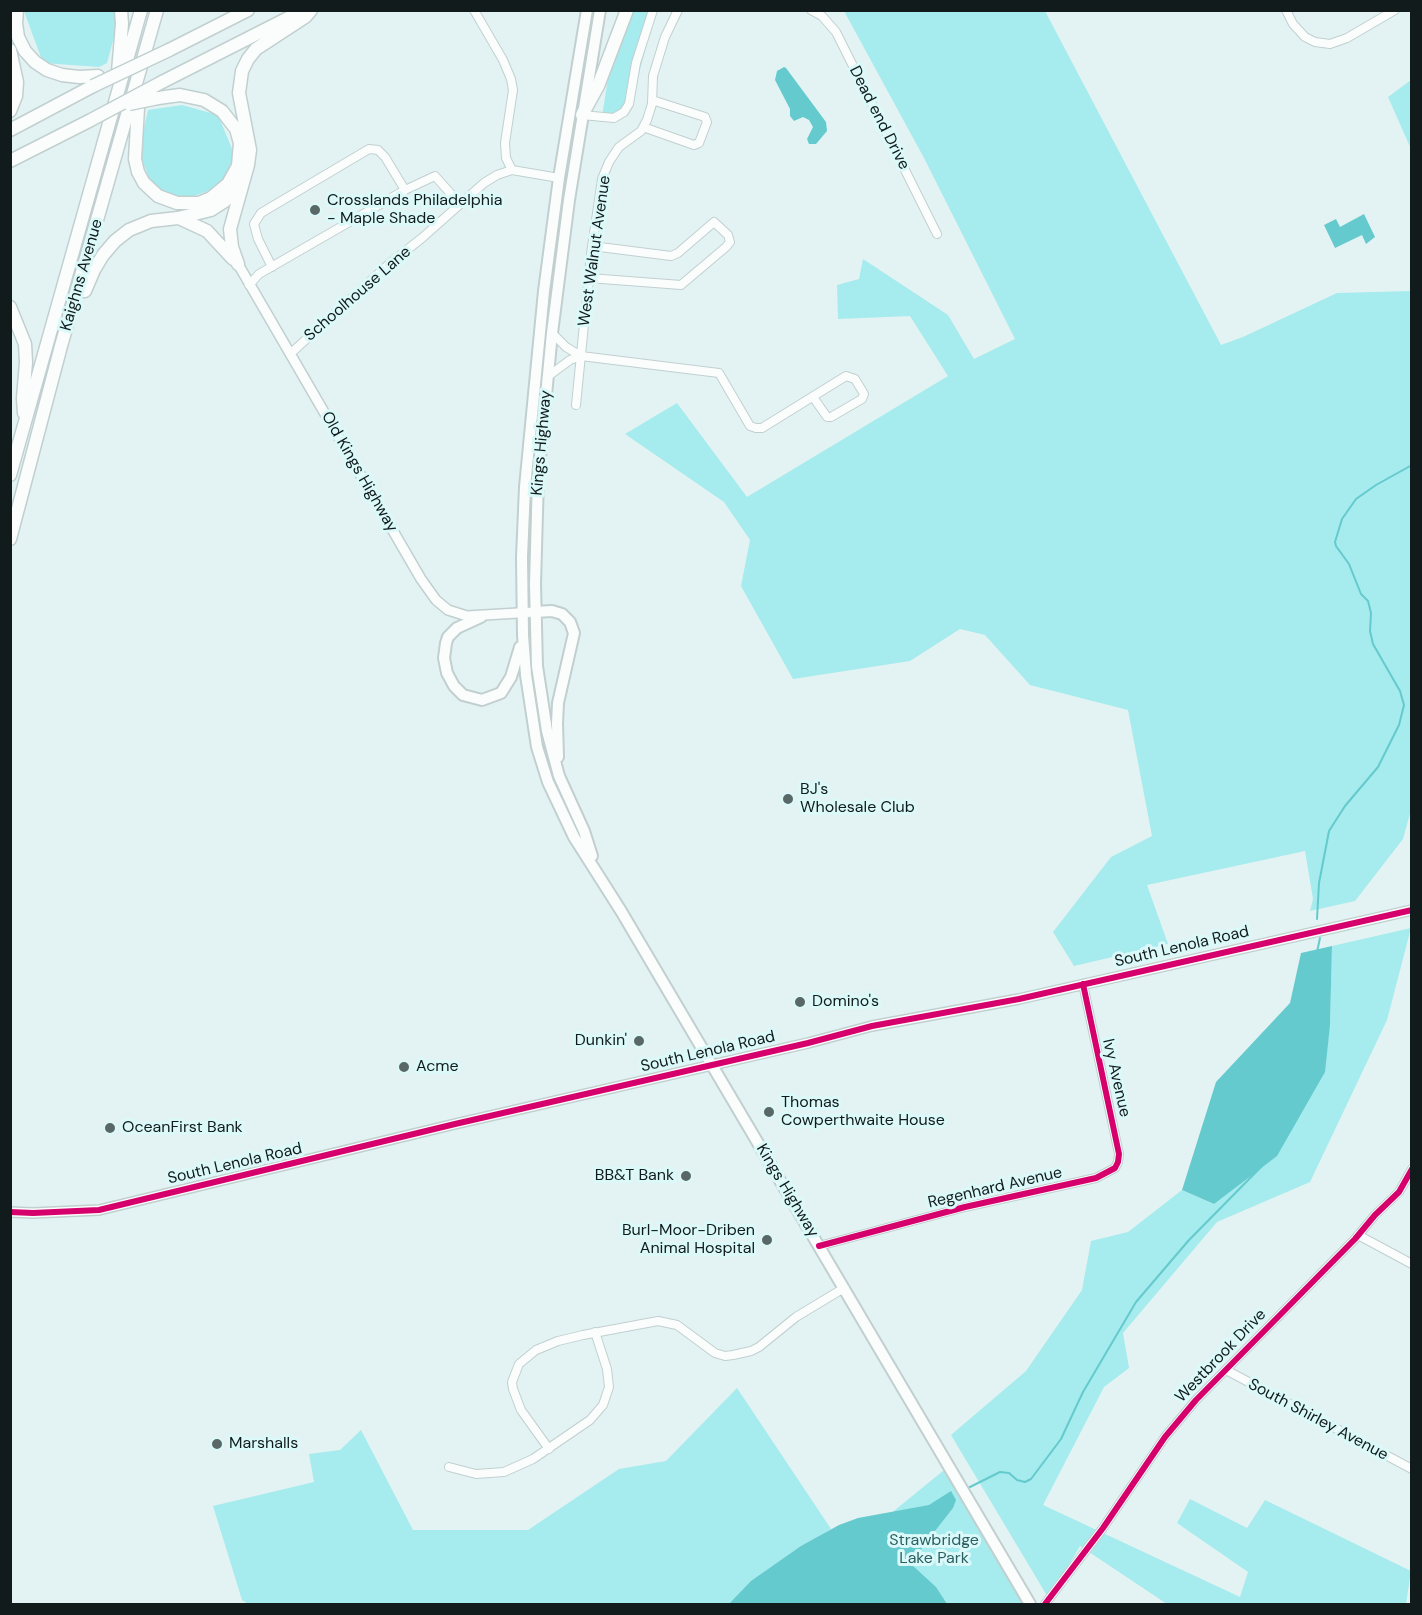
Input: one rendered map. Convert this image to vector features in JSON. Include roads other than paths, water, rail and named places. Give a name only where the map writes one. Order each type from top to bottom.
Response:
[{"type":"highway","points":[[17,10],[18,38],[25,51],[35,62],[62,75],[96,81]]},
{"type":"highway","points":[[118,90],[121,10]]},
{"type":"highway","name":"Kaighns Avenue","points":[[10,476],[141,10]]},
{"type":"highway","name":"Kaighns Avenue","points":[[10,539],[65,333],[157,10]]},
{"type":"highway","points":[[10,130],[96,81],[129,69],[248,10]]},
{"type":"highway","points":[[10,161],[302,10]]},
{"type":"highway","points":[[238,264],[231,247],[230,229],[245,179],[250,150],[239,93],[240,78],[244,65],[256,49],[305,17],[311,10]]},
{"type":"highway","points":[[582,114],[598,86],[627,10]]},
{"type":"highway","points":[[10,50],[17,82],[16,96],[10,111]]},
{"type":"highway","points":[[122,104],[138,103],[158,98],[180,95],[204,100],[222,111],[236,129],[240,143],[238,166],[228,184],[211,198],[191,204],[170,201],[153,192],[141,178],[136,166],[135,152],[139,110],[139,78]]},
{"type":"highway","points":[[65,333],[94,270],[115,241],[142,224],[203,213],[219,205],[245,179]]},
{"type":"highway","points":[[178,218],[207,231],[238,264]]},
{"type":"highway","points":[[10,307],[25,344],[23,398],[25,422]]},
{"type":"main road","name":"Kings Highway","points":[[522,614],[523,532],[541,316],[559,178],[587,10]]},
{"type":"main road","name":"Kings Highway","points":[[597,870],[584,831],[558,772],[547,731],[540,690],[535,612],[537,499],[547,378],[560,262],[600,10]]},
{"type":"main road","points":[[535,612],[552,611],[562,614],[570,622],[574,633],[558,703],[556,724],[558,772]]},
{"type":"main road","points":[[482,617],[448,637],[444,650],[445,666],[450,680],[458,690],[469,698],[489,699],[505,689],[512,677],[523,635],[522,614]]},
{"type":"main road","name":"Kings Highway","points":[[523,635],[526,675],[537,747],[548,782],[567,822],[1030,1605]]},
{"type":"street","points":[[474,10],[503,60],[511,79],[512,102],[505,149],[506,158],[512,170],[559,178]]},
{"type":"street","points":[[582,114],[614,118],[624,112],[629,104],[634,69],[653,10]]},
{"type":"street","points":[[652,100],[705,117],[707,122],[699,143],[694,145],[644,127],[652,100],[653,76],[665,37],[678,10]]},
{"type":"street","name":"Dead end Drive","points":[[811,10],[822,16],[836,32],[937,234]]},
{"type":"street","points":[[1286,10],[1293,24],[1305,37],[1315,42],[1330,44],[1347,38],[1395,10]]},
{"type":"street","name":"West Walnut Avenue","points":[[576,405],[592,246],[602,179],[619,147],[644,127]]},
{"type":"street","points":[[272,267],[258,239],[254,224],[261,213],[369,149],[378,150],[385,156],[405,190]]},
{"type":"street","name":"Schoolhouse Lane","points":[[290,354],[389,264],[460,204],[497,175],[512,170]]},
{"type":"street","points":[[249,285],[259,274],[405,190],[435,176],[460,204]]},
{"type":"street","points":[[589,278],[681,285],[730,242],[728,235],[714,222],[678,253],[671,256],[592,246]]},
{"type":"street","name":"Old Kings Highway","points":[[238,264],[431,594],[442,606],[454,613],[467,616],[482,617],[535,612]]},
{"type":"street","points":[[552,333],[566,347],[581,356],[720,373],[750,426],[756,428],[762,428],[846,376],[855,379],[864,394],[862,399],[831,417],[827,417],[813,397]]},
{"type":"street","points":[[547,378],[570,360],[581,356]]},
{"type":"street","name":"South Lenola Road","points":[[10,1212],[99,1210],[872,1026],[1018,999],[1412,910]]},
{"type":"street","name":"Ivy Avenue","points":[[1083,984],[1119,1154],[1115,1168],[1107,1173]]},
{"type":"street","name":"Westbrook Drive","points":[[1045,1605],[1103,1528],[1165,1437],[1196,1400],[1358,1235],[1398,1192],[1412,1168]]},
{"type":"street","name":"Regenhard Avenue","points":[[819,1246],[965,1207],[1096,1178],[1107,1173]]},
{"type":"street","points":[[1358,1235],[1412,1264]]},
{"type":"street","points":[[549,1449],[518,1403],[512,1382],[516,1369],[530,1354],[543,1346],[648,1321],[668,1322],[685,1330],[715,1353],[725,1356],[733,1355],[759,1347],[796,1317],[844,1288]]},
{"type":"street","points":[[449,1467],[476,1474],[495,1474],[514,1468],[549,1449],[590,1420],[603,1405],[607,1396],[608,1379],[596,1332]]},
{"type":"street","name":"South Shirley Avenue","points":[[1226,1370],[1412,1469]]},
{"type":"waterway","points":[[1317,919],[1319,883],[1329,831],[1345,806],[1378,767],[1399,725],[1404,705],[1400,691],[1373,644],[1368,601],[1361,594],[1349,564],[1335,542],[1342,519],[1356,499],[1412,465]]},
{"type":"waterway","points":[[1317,952],[1320,938]]},
{"type":"waterway","points":[[966,1489],[1000,1472],[1009,1473],[1017,1480],[1025,1482],[1031,1479],[1061,1439],[1083,1392],[1136,1302],[1189,1240],[1262,1166]]},
{"type":"place","name":"Crosslands Philadelphia - Maple Shade","points":[[315,210]]},
{"type":"place","name":"BJ's Wholesale Club","points":[[788,799]]},
{"type":"place","name":"Domino's","points":[[800,1002]]},
{"type":"place","name":"Dunkin'","points":[[639,1041]]},
{"type":"place","name":"Acme","points":[[404,1067]]},
{"type":"place","name":"Thomas Cowperthwaite House","points":[[769,1112]]},
{"type":"place","name":"OceanFirst Bank","points":[[110,1128]]},
{"type":"place","name":"BB&T Bank","points":[[686,1176]]},
{"type":"place","name":"Burl-Moor-Driben Animal Hospital","points":[[767,1240]]},
{"type":"place","name":"Marshalls","points":[[217,1444]]},
{"type":"park label","name":"Strawbridge Lake Park","points":[[934,1550]]}]
